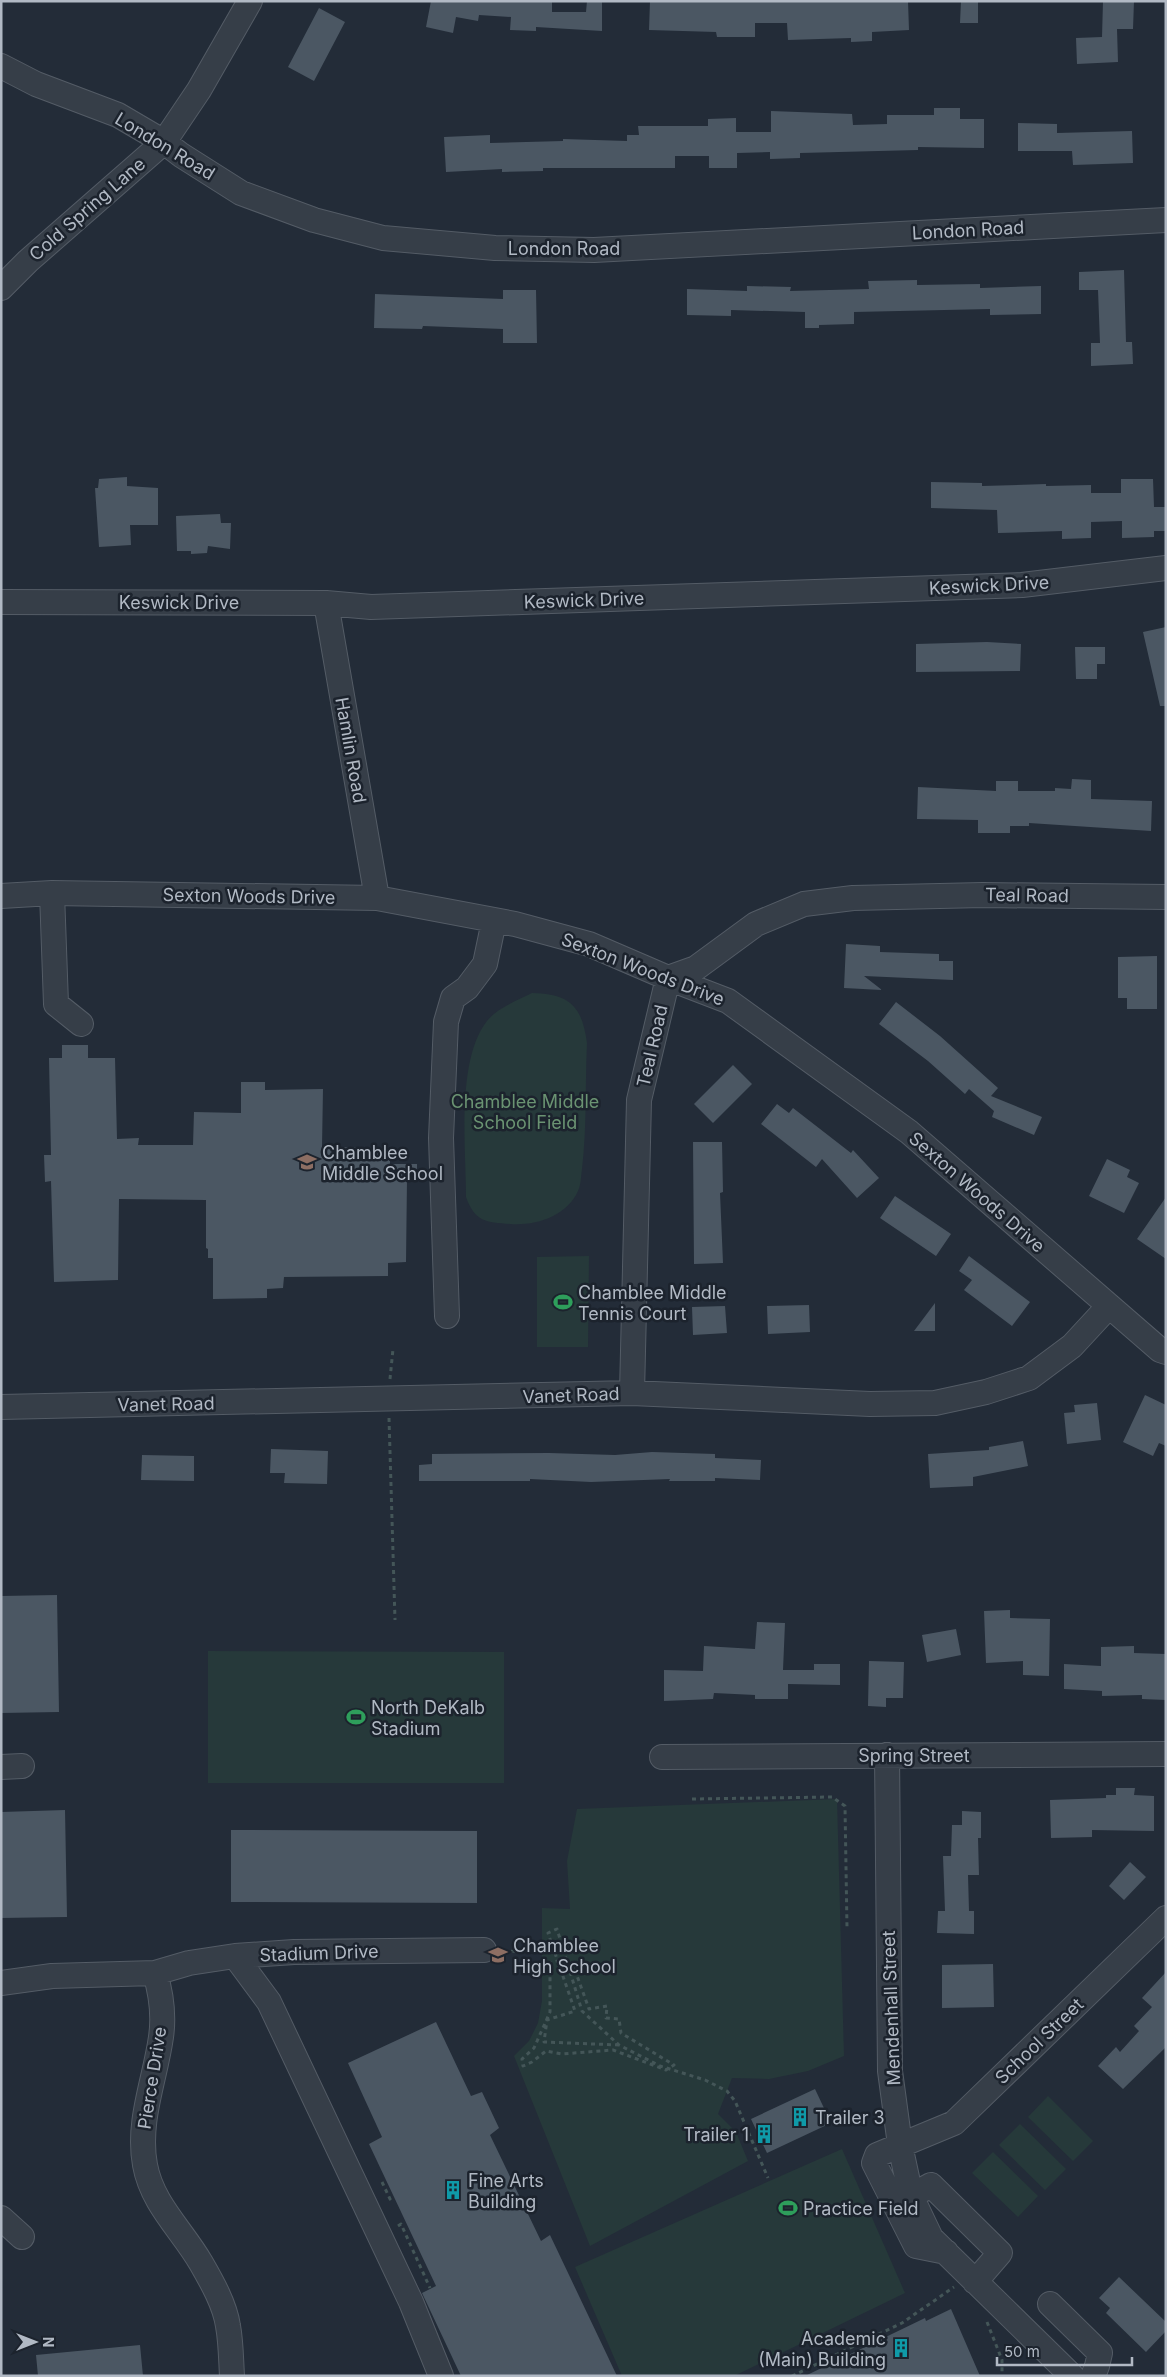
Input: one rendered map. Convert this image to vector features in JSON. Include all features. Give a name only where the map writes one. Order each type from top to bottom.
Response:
[{"type":"street","name":"Cold Spring Lane","points":[[1,288],[28,261],[164,142],[199,90],[250,1]]},
{"type":"street","name":"London Road","points":[[1,66],[36,84],[118,115],[164,142],[181,155],[241,192],[314,220],[383,238],[495,248],[594,250],[1166,220]]},
{"type":"street","name":"Keswick Drive","points":[[1,602],[326,603],[371,607],[1022,585],[1166,568]]},
{"type":"street","name":"Hamlin Road","points":[[326,603],[377,898]]},
{"type":"street","name":"Sexton Woods Drive","points":[[1,896],[52,893],[377,898],[514,924],[589,944],[728,1001],[909,1132],[1160,1350],[1166,1352]]},
{"type":"street","points":[[52,893],[56,1004],[80,1024]]},
{"type":"street","name":"Teal Road","points":[[632,1393],[639,1100],[668,978],[696,968],[756,924],[804,904],[853,898],[983,895],[1166,897]]},
{"type":"street","points":[[447,1316],[441,1138],[446,1022],[453,998],[467,988],[485,964],[494,921]]},
{"type":"street","name":"Vanet Road","points":[[1,1407],[434,1399],[632,1393],[870,1404],[935,1403],[986,1392],[1029,1378],[1072,1346],[1109,1306]]},
{"type":"street","name":"Spring Street","points":[[662,1757],[1166,1754]]},
{"type":"street","name":"Mendenhall Street","points":[[887,1755],[890,2071],[900,2145],[921,2190],[931,2238],[946,2252],[965,2284],[1072,2376]]},
{"type":"street","name":"School Street","points":[[946,2252],[916,2246],[874,2164],[877,2155],[954,2124],[1166,1918]]},
{"type":"street","name":"Stadium Drive","points":[[155,1973],[189,1963],[236,1956],[294,1952],[484,1950]]},
{"type":"street","points":[[236,1956],[269,2002],[410,2302],[441,2376]]},
{"type":"street","points":[[1,1983],[52,1976],[155,1973]]},
{"type":"street","name":"Pierce Drive","points":[[155,1973],[160,1992],[161,2035],[142,2135],[145,2166],[156,2198],[201,2262],[219,2298],[228,2325],[232,2376]]},
{"type":"street","points":[[921,2190],[1000,2253],[965,2284]]},
{"type":"street","points":[[1,2218],[22,2237]]},
{"type":"street","points":[[1050,2304],[1100,2353],[1098,2366],[1092,2376]]},
{"type":"path","points":[[390,1387],[393,1349]]},
{"type":"path","points":[[389,1417],[395,1620]]},
{"type":"path","points":[[692,1799],[832,1797],[845,1806],[848,1928]]},
{"type":"path","points":[[847,1912],[854,1912]]},
{"type":"path","points":[[619,2045],[544,2042],[547,2020],[575,2011],[548,1933],[557,1929],[582,2010],[619,2045],[667,2069]]},
{"type":"path","points":[[484,1950],[538,1952]]},
{"type":"path","points":[[667,2069],[674,2065],[621,2033],[619,2018],[606,2018],[607,2006],[589,2008],[575,1970],[562,1960],[550,1963],[550,2012],[534,2048],[522,2059],[523,2066],[532,2062],[546,2051],[562,2054],[613,2050],[667,2069],[705,2080],[727,2091],[735,2101],[768,2178]]},
{"type":"path","points":[[792,2376],[902,2323],[965,2284]]},
{"type":"path","points":[[986,2318],[989,2331],[1002,2360],[1002,2376]]},
{"type":"green space","name":"Chamblee Middle School Field","points":[[532,993],[556,996],[572,1004],[582,1020],[585,1030],[587,1043],[584,1154],[580,1183],[573,1200],[559,1213],[550,1218],[520,1224],[488,1221],[482,1219],[473,1211],[466,1197],[464,1131],[467,1081],[471,1058],[477,1038],[491,1016],[502,1008]]},
{"type":"green space","name":"Chamblee Middle Tennis Court","points":[[589,1256],[588,1347],[537,1347],[537,1257]]},
{"type":"green space","name":"North DeKalb Stadium","points":[[208,1651],[504,1652],[504,1783],[208,1783]]},
{"type":"green space","points":[[837,1799],[844,2056],[808,2071],[769,2079],[732,2078],[718,2114],[736,2132],[748,2161],[590,2246],[514,2056],[529,2041],[538,2023],[542,2001],[542,1908],[570,1909],[567,1861],[577,1809]]},
{"type":"green space","points":[[1048,2096],[1093,2141],[1073,2161],[1028,2117]]},
{"type":"green space","points":[[1020,2124],[1066,2169],[1045,2190],[999,2145]]},
{"type":"green space","name":"Practice Field","points":[[842,2149],[905,2293],[734,2376],[622,2376],[575,2267]]},
{"type":"green space","points":[[993,2152],[1038,2196],[1018,2217],[972,2173]]},
{"type":"building","points":[[431,1],[552,1],[552,12],[586,12],[587,1],[602,1],[602,31],[536,27],[536,31],[510,30],[511,17],[479,15],[478,21],[456,17],[453,33],[426,27]]},
{"type":"building","points":[[650,1],[908,1],[909,30],[872,32],[872,41],[851,42],[851,38],[788,40],[787,23],[755,23],[755,37],[717,37],[716,32],[649,30]]},
{"type":"building","points":[[961,1],[978,1],[978,23],[960,23]]},
{"type":"building","points":[[1103,1],[1134,1],[1133,29],[1117,29],[1118,62],[1077,64],[1076,38],[1102,37]]},
{"type":"building","points":[[319,8],[345,22],[314,81],[288,67]]},
{"type":"building","points":[[934,108],[960,108],[960,119],[984,119],[984,148],[918,147],[918,150],[800,153],[800,158],[770,159],[770,152],[737,153],[737,168],[709,168],[709,156],[675,156],[675,168],[543,168],[543,171],[502,172],[502,169],[446,172],[444,137],[490,135],[490,143],[563,141],[563,139],[627,141],[627,135],[639,135],[638,126],[708,126],[708,119],[736,118],[736,132],[771,132],[771,111],[852,114],[853,125],[887,124],[887,115],[934,115]]},
{"type":"building","points":[[1018,123],[1057,124],[1057,133],[1132,131],[1133,163],[1073,165],[1072,151],[1018,151]]},
{"type":"building","points":[[1124,270],[1126,342],[1132,342],[1133,364],[1091,366],[1091,343],[1100,343],[1098,290],[1079,290],[1079,272]]},
{"type":"building","points":[[917,280],[917,285],[980,284],[980,288],[1041,286],[1041,314],[990,315],[990,309],[854,312],[854,324],[819,325],[819,328],[805,328],[805,312],[731,310],[731,316],[687,315],[687,289],[747,291],[747,286],[791,287],[790,291],[869,289],[868,281]]},
{"type":"building","points":[[503,290],[536,290],[537,343],[503,343],[503,329],[423,326],[422,329],[374,328],[375,294],[503,299]]},
{"type":"building","points":[[127,477],[127,486],[158,488],[158,525],[130,525],[131,545],[99,547],[95,488],[98,488],[99,479]]},
{"type":"building","points":[[1121,479],[1153,479],[1154,507],[1166,507],[1166,531],[1154,531],[1154,537],[1122,538],[1122,521],[1091,522],[1091,538],[1062,539],[1062,531],[998,533],[997,510],[931,508],[931,482],[982,483],[982,486],[1091,485],[1091,493],[1121,493]]},
{"type":"building","points":[[220,514],[221,523],[231,523],[230,549],[208,546],[207,553],[191,554],[191,551],[177,551],[176,516]]},
{"type":"building","points":[[1166,627],[1166,706],[1160,706],[1143,632]]},
{"type":"building","points":[[987,642],[1021,644],[1020,671],[916,672],[916,644]]},
{"type":"building","points":[[1075,647],[1105,647],[1105,664],[1097,664],[1097,679],[1076,679]]},
{"type":"building","points":[[1072,779],[1091,780],[1091,799],[1152,801],[1151,831],[1029,823],[1029,826],[1010,826],[1010,833],[978,833],[978,820],[917,819],[918,787],[996,791],[996,781],[1018,781],[1018,791],[1055,791],[1055,788],[1071,789]]},
{"type":"building","points":[[846,944],[880,946],[880,952],[939,954],[939,961],[953,961],[953,980],[864,976],[882,990],[844,988]]},
{"type":"building","points":[[1157,956],[1157,1009],[1127,1009],[1127,998],[1118,998],[1118,957]]},
{"type":"building","points":[[896,1002],[940,1036],[998,1088],[991,1096],[1042,1117],[1034,1135],[992,1117],[994,1111],[969,1089],[965,1094],[928,1061],[879,1024]]},
{"type":"building","name":"Chamblee Middle School","points":[[62,1045],[88,1045],[88,1058],[115,1058],[117,1139],[139,1138],[138,1145],[193,1145],[194,1112],[241,1113],[241,1082],[265,1082],[265,1090],[323,1089],[322,1147],[390,1148],[390,1164],[417,1164],[417,1178],[407,1179],[406,1262],[388,1263],[388,1276],[284,1277],[283,1288],[267,1289],[267,1298],[213,1299],[213,1258],[208,1258],[208,1249],[206,1248],[206,1200],[119,1199],[118,1280],[54,1282],[51,1181],[45,1182],[44,1155],[51,1155],[49,1058],[62,1058]]},
{"type":"building","points":[[733,1065],[752,1084],[713,1123],[694,1104]]},
{"type":"building","points":[[777,1104],[789,1113],[793,1108],[851,1153],[853,1150],[879,1178],[857,1198],[822,1159],[816,1167],[761,1124]]},
{"type":"building","points":[[693,1142],[722,1142],[723,1192],[720,1193],[723,1263],[694,1264]]},
{"type":"building","points":[[1107,1159],[1130,1170],[1127,1177],[1139,1183],[1124,1213],[1089,1196]]},
{"type":"building","points":[[895,1196],[951,1234],[936,1256],[880,1218]]},
{"type":"building","points":[[1166,1197],[1166,1259],[1137,1239]]},
{"type":"building","points":[[969,1256],[1030,1302],[1012,1326],[964,1290],[972,1280],[959,1271]]},
{"type":"building","points":[[935,1303],[935,1331],[914,1331]]},
{"type":"building","points":[[809,1305],[810,1332],[768,1334],[767,1306]]},
{"type":"building","points":[[725,1306],[727,1333],[693,1335],[692,1307]]},
{"type":"building","points":[[1145,1395],[1166,1405],[1166,1446],[1159,1443],[1153,1456],[1123,1442]]},
{"type":"building","points":[[1097,1403],[1101,1440],[1067,1444],[1064,1413],[1075,1412],[1074,1405]]},
{"type":"building","points":[[1023,1441],[1028,1466],[973,1477],[973,1486],[930,1488],[928,1454],[989,1450],[989,1447]]},
{"type":"building","points":[[271,1449],[328,1451],[327,1484],[284,1483],[285,1473],[270,1473]]},
{"type":"building","points":[[652,1452],[715,1454],[715,1458],[761,1460],[760,1480],[715,1478],[715,1481],[669,1481],[670,1479],[591,1482],[530,1479],[530,1481],[419,1481],[419,1465],[432,1464],[432,1454],[549,1453],[615,1455]]},
{"type":"building","points":[[142,1455],[194,1456],[194,1481],[141,1480]]},
{"type":"building","points":[[57,1595],[59,1712],[1,1713],[1,1596]]},
{"type":"building","points":[[1010,1610],[1010,1618],[1050,1619],[1049,1676],[1023,1675],[1023,1661],[986,1663],[984,1611]]},
{"type":"building","points":[[757,1622],[785,1623],[783,1670],[814,1670],[814,1664],[840,1664],[840,1685],[788,1684],[788,1699],[755,1699],[755,1695],[714,1693],[713,1699],[664,1701],[664,1670],[703,1671],[704,1646],[755,1649]]},
{"type":"building","points":[[956,1629],[961,1655],[927,1662],[922,1635]]},
{"type":"building","points":[[1134,1646],[1134,1653],[1166,1654],[1166,1700],[1142,1699],[1142,1695],[1102,1696],[1102,1691],[1064,1689],[1064,1664],[1101,1666],[1101,1647]]},
{"type":"building","points":[[869,1661],[904,1662],[903,1698],[886,1698],[886,1707],[868,1706]]},
{"type":"building","points":[[1116,1788],[1135,1788],[1134,1795],[1154,1796],[1154,1831],[1092,1830],[1092,1837],[1051,1838],[1050,1800],[1106,1798],[1106,1795],[1116,1795]]},
{"type":"building","points":[[65,1810],[67,1917],[1,1918],[1,1812]]},
{"type":"building","points":[[962,1811],[981,1812],[981,1838],[978,1838],[979,1875],[968,1875],[969,1911],[974,1911],[974,1934],[937,1933],[938,1911],[945,1911],[943,1856],[951,1856],[952,1825],[962,1825]]},
{"type":"building","points":[[231,1830],[477,1831],[477,1903],[231,1902]]},
{"type":"building","points":[[1130,1862],[1146,1877],[1124,1900],[1109,1886]]},
{"type":"building","points":[[993,1964],[994,2007],[942,2008],[942,1965]]},
{"type":"building","points":[[1166,1972],[1166,2047],[1123,2089],[1098,2066],[1116,2047],[1120,2052],[1139,2031],[1134,2026],[1152,2007],[1142,1998]]},
{"type":"building","name":"Fine Arts Building","points":[[436,2022],[471,2096],[482,2092],[499,2128],[490,2135],[541,2241],[550,2235],[617,2376],[461,2376],[422,2293],[436,2286],[369,2144],[382,2137],[348,2063]]},
{"type":"building","points":[[815,2089],[831,2123],[767,2153],[751,2119]]},
{"type":"building","points":[[1119,2277],[1166,2322],[1166,2331],[1146,2352],[1106,2313],[1110,2308],[1099,2298]]},
{"type":"building","name":"Academic (Main) Building","points":[[951,2309],[980,2376],[805,2376],[925,2318],[926,2321]]},
{"type":"building","points":[[140,2345],[143,2376],[38,2376],[36,2355]]},
{"type":"place","name":"Chamblee Middle School","points":[[307,1162]]},
{"type":"place","name":"Chamblee Middle Tennis Court","points":[[563,1302]]},
{"type":"place","name":"North DeKalb Stadium","points":[[356,1717]]},
{"type":"place","name":"Chamblee High School","points":[[498,1955]]},
{"type":"place","name":"Trailer 3","points":[[800,2117]]},
{"type":"place","name":"Trailer 1","points":[[764,2134]]},
{"type":"place","name":"Fine Arts Building","points":[[453,2190]]},
{"type":"place","name":"Practice Field","points":[[788,2208]]},
{"type":"place","name":"Academic (Main) Building","points":[[901,2348]]}]
